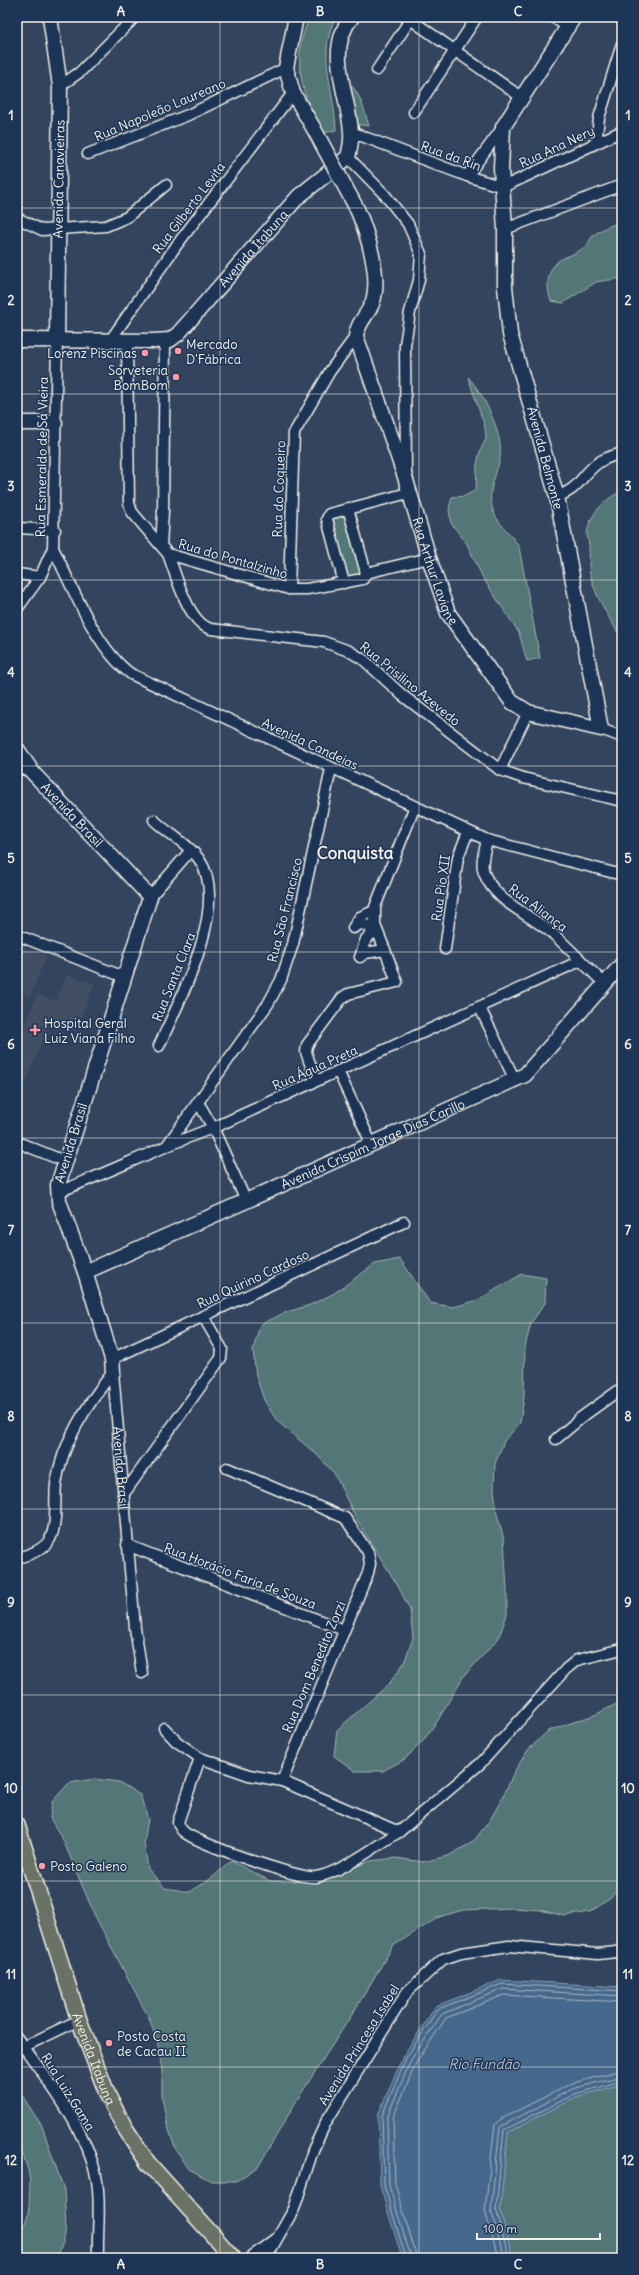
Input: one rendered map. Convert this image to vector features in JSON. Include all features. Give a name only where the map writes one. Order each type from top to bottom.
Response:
[{"type":"main road","name":"Avenida Itabuna","points":[[17,1825],[79,2020],[108,2096],[125,2128],[148,2163],[233,2258]]},
{"type":"street","name":"Avenida Canavieiras","points":[[50,17],[60,86],[57,341]]},
{"type":"street","points":[[60,86],[80,72],[135,17]]},
{"type":"street","points":[[352,17],[342,32],[339,59],[351,132],[348,157],[385,195],[408,224],[421,254],[419,280],[410,312],[405,345],[405,425],[407,464],[405,477]]},
{"type":"street","points":[[414,112],[453,50],[477,17]]},
{"type":"street","points":[[466,176],[503,127],[571,22],[553,17]]},
{"type":"street","points":[[377,70],[411,18],[453,50],[521,97]]},
{"type":"street","points":[[297,20],[286,68],[293,93],[357,209],[364,225],[375,283],[373,302],[356,330],[356,336]]},
{"type":"street","points":[[596,143],[599,118],[622,44]]},
{"type":"street","name":"Rua Napoleão Laureano","points":[[88,154],[188,115],[286,68]]},
{"type":"street","name":"Rua Gilberto Levita","points":[[109,342],[176,246],[293,93]]},
{"type":"street","name":"Avenida Belmonte","points":[[503,127],[501,155],[505,229],[505,286],[510,334],[557,497],[601,728]]},
{"type":"street","name":"Rua Ana Nery","points":[[503,186],[622,131]]},
{"type":"street","name":"Rua da Rin","points":[[351,132],[466,176],[503,186]]},
{"type":"street","name":"Avenida Itabuna","points":[[165,341],[170,340],[178,334],[298,197],[348,157]]},
{"type":"street","points":[[17,218],[42,230],[106,226],[114,224],[145,203],[166,185]]},
{"type":"street","points":[[505,229],[622,185]]},
{"type":"street","name":"Rua Arthur Lavigne","points":[[356,336],[405,477],[408,493],[448,613],[506,695],[516,704],[528,712],[601,728]]},
{"type":"street","name":"Rua do Coqueiro","points":[[289,589],[294,433],[330,371],[356,336]]},
{"type":"street","points":[[17,340],[109,342],[165,341],[163,510],[161,546]]},
{"type":"street","name":"Rua Esmeraldo de Sá Vieira","points":[[53,548],[55,530],[57,341]]},
{"type":"street","name":"Rua do Pontalzinho","points":[[126,342],[129,503],[132,512],[168,554],[289,589],[307,589],[364,579],[366,573]]},
{"type":"street","points":[[17,423],[55,423]]},
{"type":"street","points":[[557,497],[576,488],[593,467],[602,460],[622,453]]},
{"type":"street","points":[[344,583],[327,517],[329,514],[408,493]]},
{"type":"street","points":[[348,508],[366,573],[429,558]]},
{"type":"street","points":[[17,528],[55,530]]},
{"type":"street","points":[[17,609],[40,576],[53,548]]},
{"type":"street","name":"Avenida Candeias","points":[[53,548],[104,648],[120,666],[144,682],[487,840],[622,875]]},
{"type":"street","name":"Rua Prisilino Azevedo","points":[[168,554],[192,613],[201,625],[211,629],[324,642],[349,651],[364,660],[402,696],[500,770],[523,778],[622,800]]},
{"type":"street","points":[[17,574],[40,576]]},
{"type":"street","points":[[500,770],[528,712]]},
{"type":"street","points":[[601,728],[620,733]]},
{"type":"street","points":[[17,749],[33,773]]},
{"type":"street","name":"Avenida Brasil","points":[[17,767],[33,773],[150,897],[59,1176],[58,1192],[85,1272],[113,1366],[127,1545],[135,1628],[142,1673]]},
{"type":"street","name":"Rua São Francisco","points":[[168,1144],[268,1004],[281,980],[292,944],[331,769]]},
{"type":"street","points":[[316,1081],[306,1052],[307,1045],[334,1008],[348,994],[396,982],[375,925],[374,910],[415,806]]},
{"type":"street","name":"Rua Santa Clara","points":[[154,820],[191,850],[200,860],[206,877],[209,905],[208,924],[203,942],[160,1046]]},
{"type":"street","name":"Rua Pio XII","points":[[445,949],[458,857],[468,832]]},
{"type":"street","name":"Rua Aliança","points":[[487,840],[482,863],[483,872],[490,886],[504,899],[550,932],[605,984]]},
{"type":"street","points":[[150,897],[191,850]]},
{"type":"street","points":[[374,910],[360,917],[353,928],[360,924],[370,926],[372,934],[366,939],[360,957],[365,953],[385,950]]},
{"type":"street","points":[[17,935],[124,978]]},
{"type":"street","name":"Rua Água Preta","points":[[58,1192],[121,1167],[168,1144],[213,1128],[480,1008],[580,961]]},
{"type":"street","name":"Avenida Crispim Jorge Dias Carillo","points":[[85,1272],[515,1080],[533,1068],[622,964]]},
{"type":"street","points":[[480,1008],[515,1080]]},
{"type":"street","points":[[338,1071],[372,1145]]},
{"type":"street","points":[[198,1102],[213,1128],[246,1201]]},
{"type":"street","points":[[17,1142],[64,1161]]},
{"type":"street","name":"Rua Quirino Cardoso","points":[[113,1366],[203,1316],[404,1222]]},
{"type":"street","points":[[123,1495],[221,1358],[222,1349],[203,1316]]},
{"type":"street","points":[[17,1558],[42,1548],[51,1537],[56,1484],[62,1459],[90,1401],[113,1366]]},
{"type":"street","points":[[556,1439],[579,1419],[622,1388]]},
{"type":"street","name":"Rua Dom Benedito Zorzi","points":[[227,1468],[345,1518],[368,1552],[370,1564],[282,1781]]},
{"type":"street","name":"Rua Horácio Faria de Souza","points":[[127,1545],[344,1630]]},
{"type":"street","points":[[200,1758],[178,1818],[180,1828],[185,1833],[215,1846],[308,1877],[315,1877],[336,1871],[399,1832],[481,1763],[566,1668],[577,1660],[587,1656],[622,1649]]},
{"type":"street","points":[[164,1728],[176,1741],[200,1758],[249,1775],[282,1781],[399,1832]]},
{"type":"street","name":"Avenida Princesa Isabel","points":[[266,2258],[280,2236],[294,2209],[313,2150],[326,2122],[407,1992],[423,1975],[443,1958],[461,1953],[509,1946],[598,1954],[616,1952],[622,1949]]},
{"type":"street","points":[[20,2048],[79,2020]]},
{"type":"street","name":"Rua Luiz Gama","points":[[17,2038],[20,2048],[72,2119],[90,2158],[97,2182],[98,2258]]},
{"type":"street","name":"Avenida Princesa Isabel","points":[[250,2258],[280,2236]]},
{"type":"shaded area","name":"Hospital Geral Luiz Viana Filho","points":[[20,946],[46,956],[30,996],[18,991],[17,994],[17,956]]},
{"type":"shaded area","name":"Hospital Geral Luiz Viana Filho","points":[[67,974],[94,984],[76,1031],[50,1021],[25,1084],[17,1081],[17,1028],[23,1031],[37,994],[56,1001]]},
{"type":"green space","points":[[310,17],[336,17],[330,30],[327,44],[327,58],[336,130],[324,133],[309,105],[301,76],[301,47],[304,32]]},
{"type":"green space","points":[[346,81],[358,95],[369,126],[352,124]]},
{"type":"green space","points":[[622,222],[622,278],[596,282],[563,303],[551,301],[548,281],[551,270],[555,264],[585,247],[593,236],[600,231],[611,225]]},
{"type":"green space","points":[[468,377],[474,384],[492,415],[499,438],[500,458],[491,494],[492,507],[500,523],[519,547],[540,658],[527,661],[519,633],[483,578],[467,544],[451,523],[449,509],[452,497],[465,496],[476,490],[477,464],[480,451],[486,439],[485,427]]},
{"type":"green space","points":[[622,491],[622,640],[592,583],[589,571],[589,544],[587,534],[588,527],[594,514],[610,498]]},
{"type":"green space","points":[[347,513],[363,574],[347,578],[332,517]]},
{"type":"green space","points":[[400,1259],[430,1303],[454,1307],[478,1300],[522,1274],[546,1278],[545,1303],[531,1323],[525,1347],[524,1397],[520,1423],[504,1441],[495,1464],[494,1490],[497,1514],[504,1540],[507,1590],[507,1615],[498,1639],[463,1677],[438,1720],[423,1741],[405,1759],[383,1771],[355,1771],[334,1756],[337,1730],[389,1684],[404,1663],[413,1638],[410,1610],[398,1586],[357,1520],[334,1473],[316,1454],[277,1421],[264,1400],[256,1376],[253,1350],[260,1325],[284,1313],[310,1305],[333,1294],[375,1264]]},
{"type":"green space","points":[[622,1701],[622,1883],[611,1898],[590,1912],[565,1916],[540,1910],[515,1908],[463,1910],[439,1917],[393,1946],[353,2013],[297,2100],[258,2167],[236,2181],[211,2181],[189,2169],[175,2148],[167,2124],[162,2097],[162,2070],[158,2045],[150,2020],[95,1916],[63,1840],[50,1818],[52,1802],[69,1783],[94,1779],[119,1782],[140,1795],[148,1819],[144,1843],[148,1869],[165,1888],[190,1892],[212,1878],[231,1861],[270,1881],[321,1882],[370,1861],[396,1858],[423,1862],[448,1856],[473,1842],[490,1820],[503,1797],[514,1772],[528,1750],[548,1731],[597,1714]]},
{"type":"green space","points":[[622,2084],[622,2258],[513,2258],[500,2209],[508,2132],[576,2097]]},
{"type":"green space","points":[[17,2088],[42,2126],[64,2190],[66,2230],[63,2243],[55,2258],[17,2258],[17,2240],[27,2219],[30,2182],[28,2170],[17,2137]]},
{"type":"water","name":"Rio Fundão","points":[[501,1980],[622,1987],[622,2084],[576,2097],[508,2132],[500,2209],[513,2258],[402,2258],[380,2186],[378,2115],[403,2056],[436,2006]]},
{"type":"place","name":"Mercado D'Fábrica","points":[[178,351]]},
{"type":"place","name":"Lorenz Piscinas","points":[[145,353]]},
{"type":"place","name":"Sorveteria BomBom","points":[[176,377]]},
{"type":"place","name":"Hospital Geral Luiz Viana Filho","points":[[35,1030]]},
{"type":"place","name":"Posto Galeno","points":[[42,1866]]},
{"type":"place","name":"Posto Costa de Cacau II","points":[[109,2043]]},
{"type":"district","name":"Conquista","points":[[355,853]]}]
